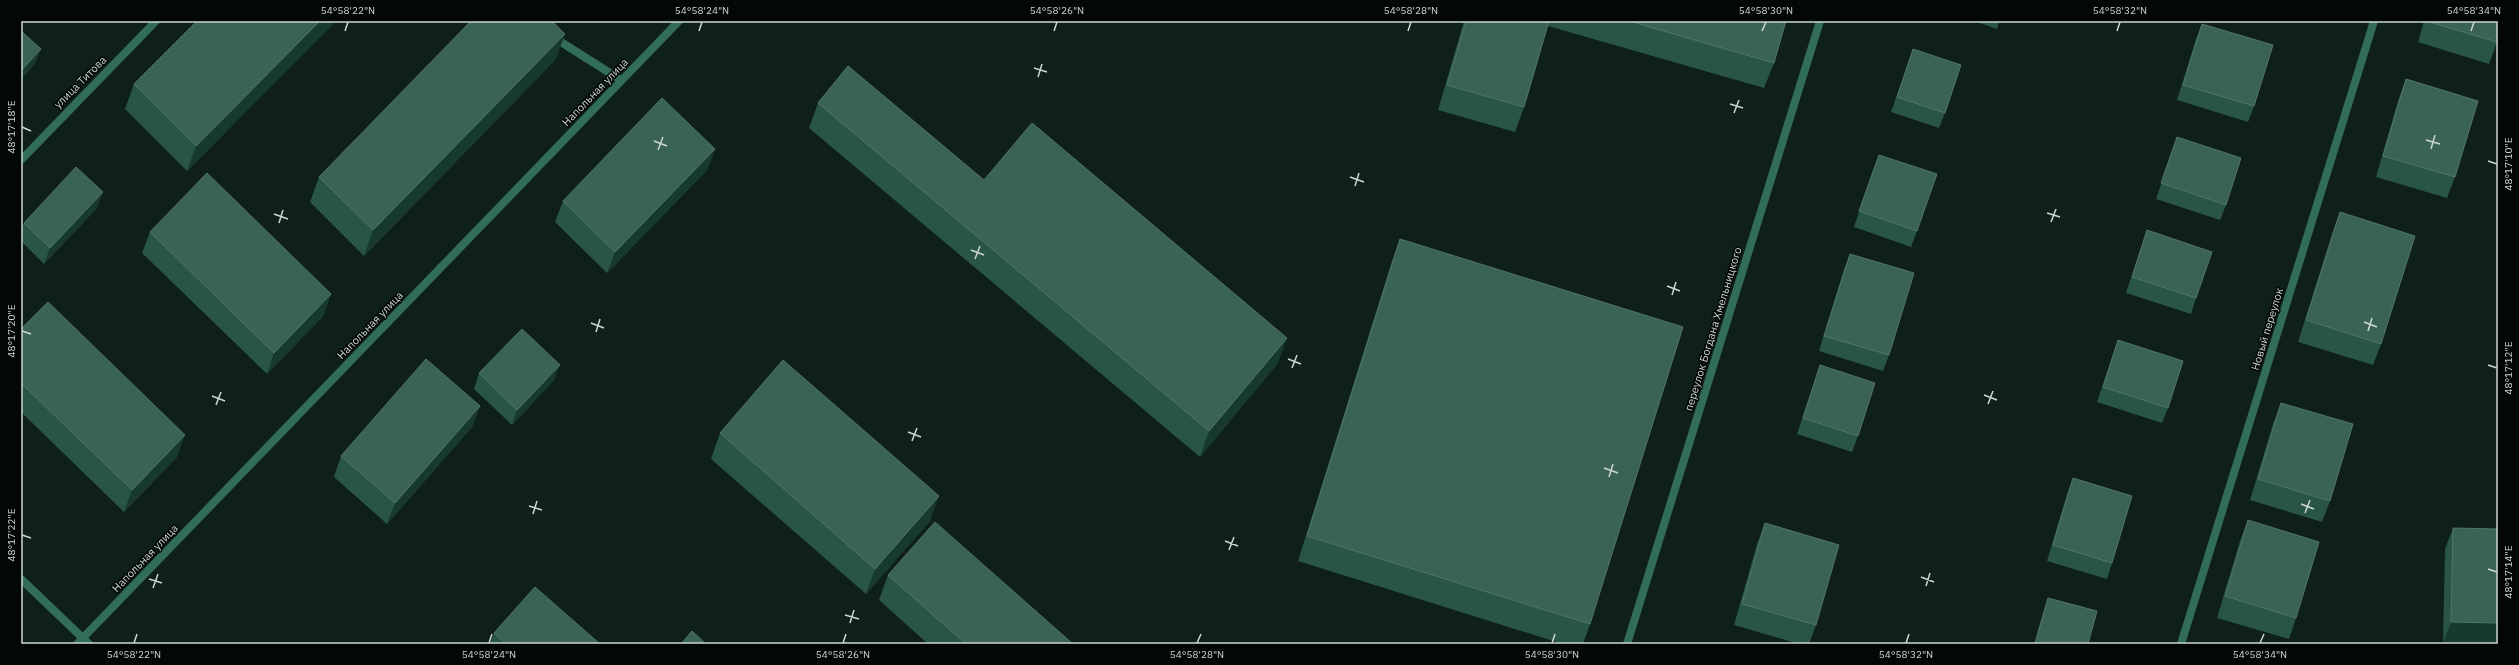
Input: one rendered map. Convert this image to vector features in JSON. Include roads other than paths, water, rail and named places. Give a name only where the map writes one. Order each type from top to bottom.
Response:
[{"type":"street","name":"улица Титова","points":[[21,160],[156,21]]},
{"type":"street","name":"Напольная улица","points":[[83,642],[679,21]]},
{"type":"street","name":"переулок Богдана Хмельницкого","points":[[1627,644],[1820,21]]},
{"type":"street","name":"Новый переулок","points":[[2180,644],[2374,21]]},
{"type":"street","points":[[548,34],[622,80]]},
{"type":"street","points":[[21,579],[83,642]]}]
